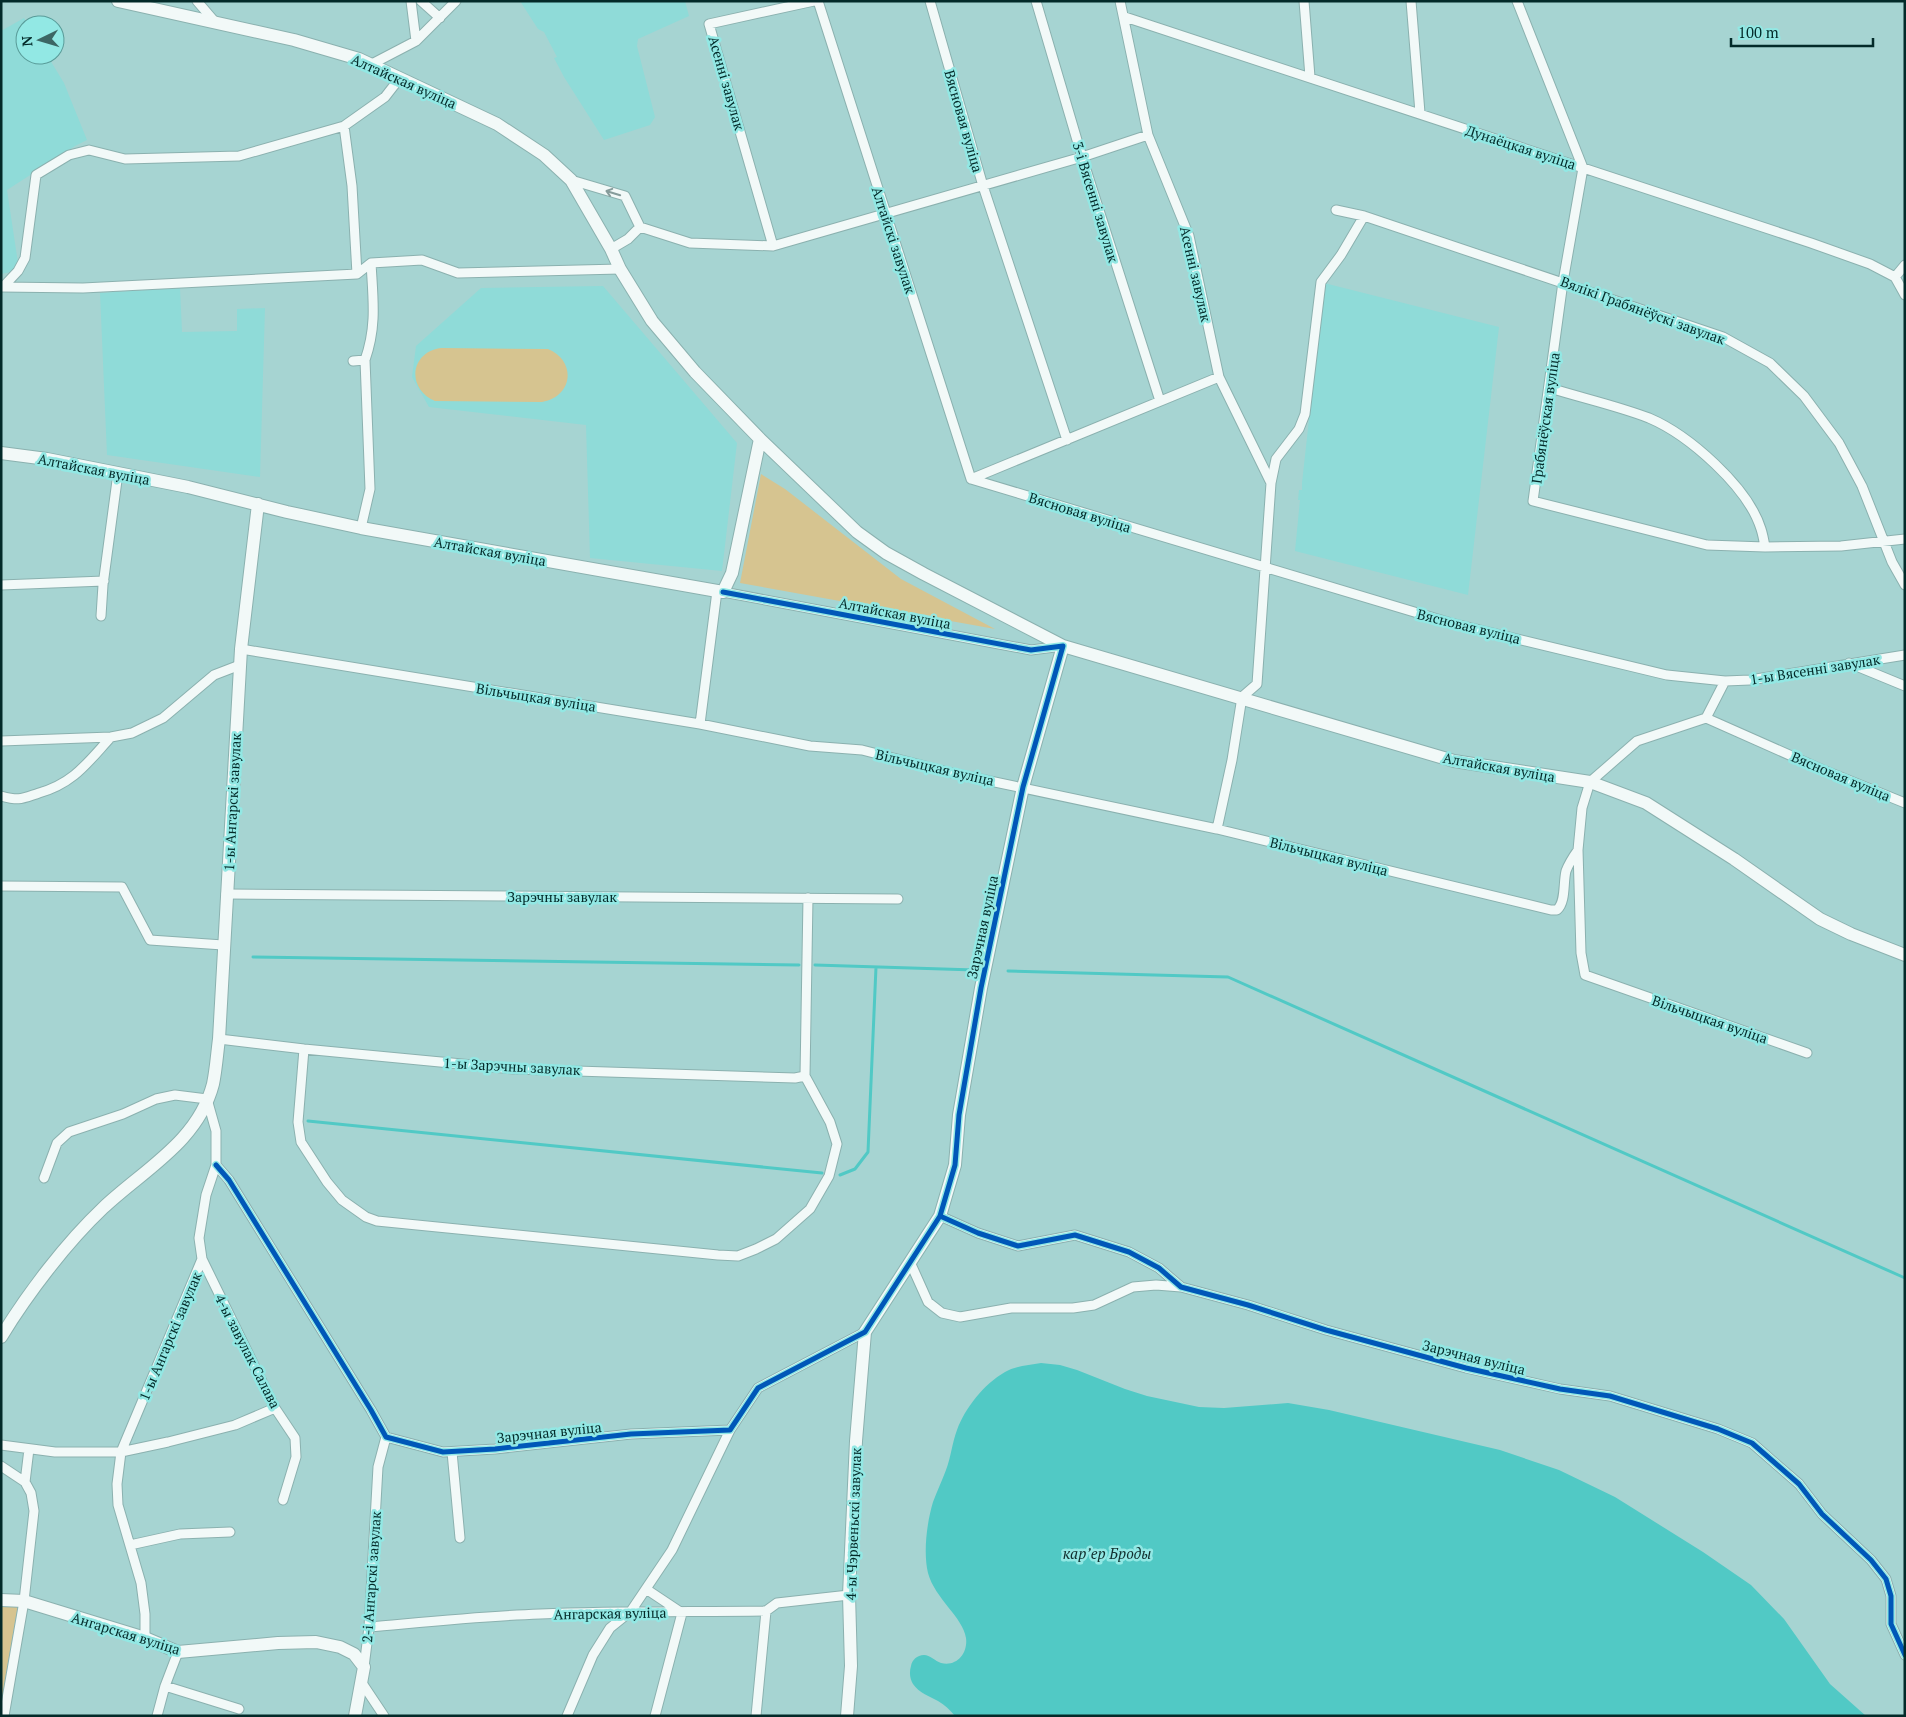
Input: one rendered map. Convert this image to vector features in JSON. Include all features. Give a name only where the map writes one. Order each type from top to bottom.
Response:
[{"type":"main road","name":"Алтайская вуліца","points":[[121,2],[294,40],[359,59],[497,124],[544,156],[571,180],[620,269],[652,321],[695,372],[760,439],[857,532],[886,553],[1063,646],[1454,760],[1590,782],[1646,804],[1734,859],[1820,920],[1905,955]]},
{"type":"main road","points":[[720,591],[732,573],[760,439]]},
{"type":"main road","name":"Алтайская вуліца","points":[[1,453],[47,459],[188,487],[361,528],[720,591]]},
{"type":"main road","name":"1-ы Ангарскі завулак","points":[[1,1336],[22,1302],[102,1208],[171,1150],[189,1132],[207,1099],[212,1084],[219,1039],[241,649],[258,504]]},
{"type":"main road","name":"Зарэчная вуліца","points":[[865,1332],[940,1216],[955,1165],[959,1115],[981,988],[1023,787],[1063,646]]},
{"type":"main road","name":"4-ы Чэрвеньскі завулак","points":[[847,1716],[851,1666],[849,1595],[856,1441],[865,1332]]},
{"type":"main road","name":"Ангарская вуліца","points":[[1,1600],[24,1601],[144,1638],[178,1652],[278,1643],[316,1642],[340,1647],[354,1654],[364,1667]]},
{"type":"main road","name":"2-і Ангарскі завулак","points":[[355,1716],[364,1667]]},
{"type":"street","points":[[197,1],[215,22]]},
{"type":"street","points":[[411,1],[416,41]]},
{"type":"street","points":[[421,1],[440,18]]},
{"type":"street","points":[[370,65],[416,41],[456,1]]},
{"type":"street","name":"Алтайскі завулак","points":[[816,1],[970,479]]},
{"type":"street","name":"Асенні завулак","points":[[773,246],[710,24],[816,1]]},
{"type":"street","name":"Вясновая вуліца","points":[[930,1],[983,186],[1067,440]]},
{"type":"street","name":"3-і Вясенні завулак","points":[[1036,1],[1082,157],[1160,401]]},
{"type":"street","name":"Асенні завулак","points":[[1120,1],[1148,135],[1189,236],[1219,378],[1272,483]]},
{"type":"street","points":[[1304,1],[1310,77]]},
{"type":"street","points":[[1411,1],[1420,113]]},
{"type":"street","points":[[1517,1],[1583,168]]},
{"type":"street","name":"Дунаёцкая вуліца","points":[[1124,17],[1811,242],[1870,264],[1895,277]]},
{"type":"street","points":[[2,287],[18,271],[25,258],[36,175],[69,155],[89,150],[125,159],[239,156],[344,126],[385,97],[399,79]]},
{"type":"street","points":[[344,126],[352,186],[357,274]]},
{"type":"street","points":[[571,180],[624,196],[640,227],[690,243],[773,246],[1082,157],[1148,135]]},
{"type":"street","name":"Грабянёўская вуліца","points":[[1583,168],[1563,282],[1550,388],[1533,501],[1707,545],[1765,547],[1841,546],[1905,539]]},
{"type":"street","name":"Вялікі Грабянёўскі завулак","points":[[1336,210],[1364,216],[1723,337],[1770,363],[1804,396],[1839,443],[1862,486],[1892,562],[1905,585]]},
{"type":"street","points":[[1217,829],[1232,760],[1242,697],[1257,684],[1272,483],[1276,459],[1299,429],[1304,414],[1321,282],[1364,216]]},
{"type":"street","points":[[610,249],[628,239],[640,227]]},
{"type":"street","points":[[2,287],[83,288],[357,274],[371,263],[422,260],[458,273],[620,269]]},
{"type":"street","points":[[361,528],[370,489],[365,360],[371,343],[374,322],[371,263]]},
{"type":"street","points":[[1905,265],[1895,277],[1905,295]]},
{"type":"street","points":[[352,361],[365,360]]},
{"type":"street","points":[[970,479],[1219,378]]},
{"type":"street","points":[[1550,388],[1649,418],[1683,437],[1714,463],[1742,493],[1761,528],[1765,547]]},
{"type":"street","points":[[101,616],[118,473]]},
{"type":"street","name":"Вясновая вуліца","points":[[970,479],[1451,623],[1668,675],[1725,682]]},
{"type":"street","points":[[1,586],[104,581]]},
{"type":"street","points":[[700,724],[720,591]]},
{"type":"street","name":"Алтайская вуліца","points":[[720,591],[1032,650],[1063,646]]},
{"type":"street","name":"Вільчыцкая вуліца","points":[[241,649],[700,724],[810,746],[862,750],[952,773],[1217,829],[1551,910],[1557,910],[1561,906],[1566,872],[1570,861],[1578,850]]},
{"type":"street","name":"1-ы Вясенні завулак","points":[[1725,682],[1750,680],[1905,655]]},
{"type":"street","points":[[1849,663],[1905,686]]},
{"type":"street","points":[[1,741],[111,737],[132,733],[163,718],[214,675],[240,665]]},
{"type":"street","points":[[1578,850],[1582,808],[1590,782],[1637,741],[1706,718],[1725,682]]},
{"type":"street","name":"Вясновая вуліца","points":[[1706,718],[1821,769],[1905,803]]},
{"type":"street","points":[[1,796],[17,800],[56,788],[75,777],[111,737]]},
{"type":"street","name":"Вільчыцкая вуліца","points":[[1578,850],[1581,953],[1585,975],[1807,1053]]},
{"type":"street","points":[[1,886],[122,887],[150,940],[223,945]]},
{"type":"street","name":"Зарэчны завулак","points":[[226,894],[898,899]]},
{"type":"street","points":[[304,1049],[298,1122],[301,1142],[327,1182],[342,1200],[366,1217],[377,1221],[718,1256],[738,1256],[756,1250],[776,1239],[810,1209],[829,1176],[837,1144],[830,1122],[805,1076],[808,898]]},
{"type":"street","name":"1-ы Зарэчны завулак","points":[[219,1039],[514,1069],[795,1078],[805,1076]]},
{"type":"street","points":[[44,1178],[57,1143],[69,1132],[123,1114],[156,1099],[175,1095],[207,1099]]},
{"type":"street","name":"1-ы Ангарскі завулак","points":[[144,1638],[144,1603],[141,1583],[119,1512],[117,1497],[121,1452],[202,1260],[199,1238],[206,1195],[216,1165],[216,1131],[207,1099]]},
{"type":"street","points":[[216,1165],[229,1180],[366,1402],[386,1438]]},
{"type":"street","name":"Зарэчная вуліца","points":[[940,1216],[978,1233],[1018,1246],[1075,1235],[1129,1252],[1159,1268],[1181,1286],[1326,1330],[1466,1368],[1560,1389],[1610,1396],[1708,1426],[1752,1443],[1798,1484],[1822,1514],[1871,1560],[1886,1579],[1890,1596],[1891,1624],[1905,1655]]},
{"type":"street","name":"4-ы завулак Салава","points":[[202,1260],[275,1408],[289,1427],[296,1443],[296,1457],[283,1500]]},
{"type":"street","points":[[910,1262],[928,1302],[942,1313],[960,1317],[1011,1308],[1073,1308],[1094,1305],[1133,1287],[1156,1284],[1181,1286]]},
{"type":"street","name":"Зарэчная вуліца","points":[[386,1438],[443,1452],[452,1452],[631,1434],[730,1430],[758,1388],[865,1332]]},
{"type":"street","points":[[1,1446],[55,1452],[121,1452],[235,1424],[275,1408]]},
{"type":"street","points":[[567,1716],[592,1655],[610,1628],[632,1612],[672,1550],[730,1430]]},
{"type":"street","name":"2-і Ангарскі завулак","points":[[364,1667],[369,1627],[378,1467],[386,1438]]},
{"type":"street","points":[[25,1482],[29,1449]]},
{"type":"street","points":[[452,1452],[460,1538]]},
{"type":"street","points":[[1,1466],[25,1482],[32,1493],[34,1511],[24,1601],[4,1716]]},
{"type":"street","points":[[130,1545],[180,1534],[230,1532]]},
{"type":"street","points":[[646,1589],[682,1613],[656,1716]]},
{"type":"street","name":"Ангарская вуліца","points":[[369,1627],[472,1618],[632,1612],[766,1612],[778,1603],[849,1595]]},
{"type":"street","points":[[756,1716],[766,1612]]},
{"type":"street","points":[[157,1716],[165,1686],[178,1652]]},
{"type":"street","points":[[362,1683],[384,1716]]},
{"type":"street","points":[[165,1686],[239,1709]]},
{"type":"shaded area","points":[[520,1],[685,1],[689,16],[638,39],[637,46],[655,117],[650,125],[604,140],[564,77],[554,58],[557,57],[544,32],[538,29]]},
{"type":"shaded area","points":[[15,23],[15,65],[53,65],[64,83],[87,140],[7,190],[18,263],[16,271],[1,274],[1,31]]},
{"type":"shaded area","points":[[1324,283],[1499,327],[1468,595],[1295,551],[1300,500],[1298,500],[1299,490],[1302,490]]},
{"type":"shaded area","points":[[603,286],[737,443],[722,571],[590,558],[586,425],[429,407],[412,377],[416,346],[481,288]]},
{"type":"shaded area","points":[[180,288],[182,332],[237,331],[237,309],[265,308],[260,477],[107,455],[100,293]]},
{"type":"shaded area","points":[[441,348],[548,349],[564,362],[568,378],[560,393],[552,399],[542,402],[435,401],[419,388],[416,372],[418,363],[423,356]]},
{"type":"shaded area","points":[[761,474],[785,489],[901,579],[995,629],[740,583]]},
{"type":"shaded area","points":[[1,1604],[18,1605],[1,1703]]},
{"type":"water","name":"карʼер Броды","points":[[1041,1363],[1060,1365],[1077,1370],[1147,1396],[1199,1407],[1224,1408],[1288,1403],[1329,1410],[1500,1450],[1559,1470],[1615,1497],[1703,1552],[1751,1585],[1784,1619],[1830,1684],[1866,1716],[955,1716],[943,1704],[918,1690],[910,1676],[912,1664],[917,1657],[926,1655],[941,1663],[952,1663],[963,1654],[966,1644],[964,1630],[936,1591],[928,1573],[926,1547],[927,1528],[931,1510],[948,1465],[957,1430],[970,1405],[990,1383],[1005,1372],[1018,1367]]},
{"type":"waterway","points":[[253,957],[799,965]]},
{"type":"waterway","points":[[815,965],[975,970]]},
{"type":"waterway","points":[[840,1175],[855,1169],[868,1152],[876,967]]},
{"type":"waterway","points":[[1008,971],[1228,977],[1905,1278]]},
{"type":"waterway","points":[[308,1121],[822,1173]]},
{"type":"cycle path","points":[[216,1165],[229,1180],[386,1437],[443,1452],[495,1449],[631,1434],[730,1430],[758,1388],[865,1332],[940,1216],[955,1165],[959,1115],[981,988],[1023,787],[1063,646],[1031,650],[723,592]]},
{"type":"cycle path","points":[[940,1216],[978,1233],[1018,1246],[1075,1235],[1129,1252],[1159,1268],[1181,1287],[1248,1305],[1326,1330],[1466,1368],[1560,1389],[1610,1396],[1718,1429],[1752,1443],[1799,1484],[1822,1514],[1871,1560],[1886,1579],[1891,1596],[1891,1624],[1905,1655]]}]
